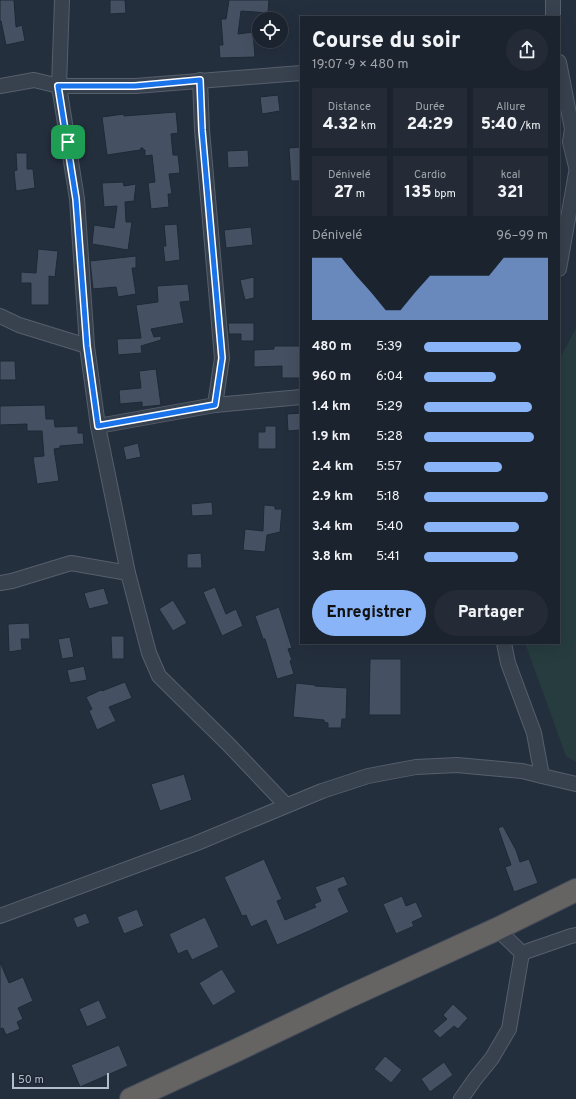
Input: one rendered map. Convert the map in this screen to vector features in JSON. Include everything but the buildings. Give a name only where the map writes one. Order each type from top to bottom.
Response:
[{"type":"highway","points":[[131,1099],[497,929],[576,890]]},
{"type":"street","points":[[62,0],[58,86],[76,199],[87,346],[98,426],[128,573],[150,653],[159,676],[229,745],[286,805]]},
{"type":"street","points":[[553,0],[553,16]]},
{"type":"street","points":[[560,67],[572,129],[564,140],[576,167]]},
{"type":"street","points":[[0,86],[34,80],[58,86],[135,86],[300,73]]},
{"type":"street","points":[[200,80],[202,130],[222,358],[215,405]]},
{"type":"street","points":[[560,264],[576,173]]},
{"type":"street","points":[[0,316],[19,325],[87,346]]},
{"type":"street","points":[[98,426],[215,405],[300,398]]},
{"type":"street","points":[[0,582],[12,581],[71,563],[128,573]]},
{"type":"street","points":[[504,644],[508,663],[534,733],[542,776]]},
{"type":"street","points":[[0,916],[197,843],[322,791],[368,776],[416,767],[457,765],[522,771],[576,784]]},
{"type":"street","points":[[497,929],[522,954]]},
{"type":"street","points":[[522,954],[571,936],[576,936]]},
{"type":"street","points":[[461,1099],[475,1078],[492,1058],[509,1029],[522,954]]},
{"type":"green space","points":[[576,328],[576,762],[566,756],[525,644],[560,644],[560,358]]},
{"type":"route","points":[[200,80],[202,130],[222,358],[215,405],[98,426],[87,346],[82,260],[76,199],[68,142],[58,86],[135,86],[200,80]]}]
